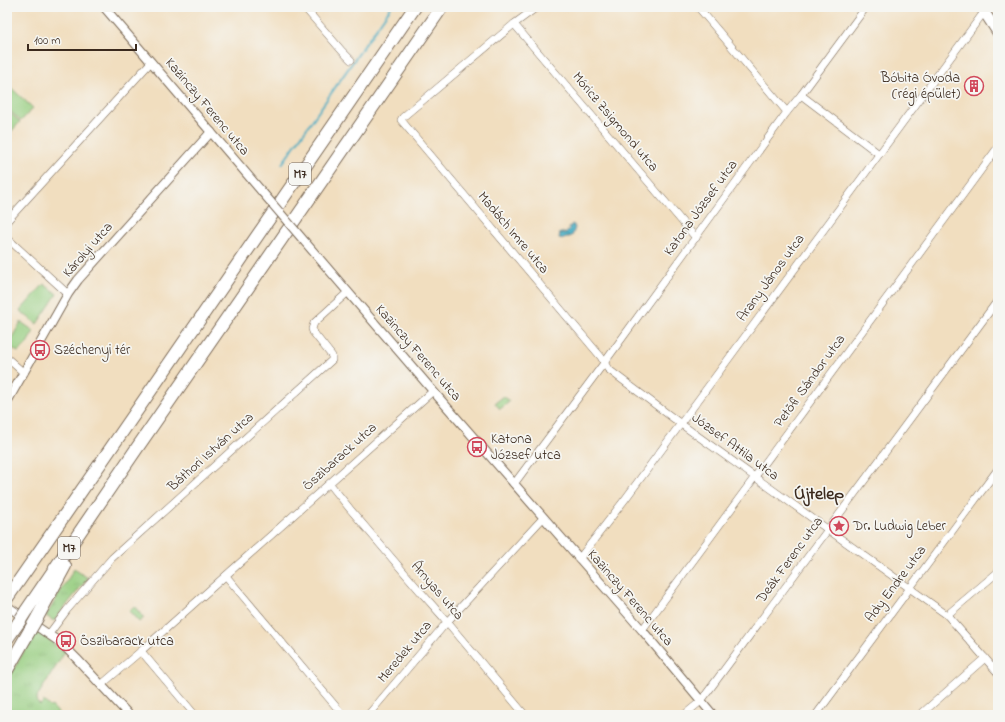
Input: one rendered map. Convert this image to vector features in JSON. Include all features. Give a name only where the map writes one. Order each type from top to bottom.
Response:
[{"type":"highway","name":"M7","points":[[7,598],[415,7]]},
{"type":"highway","name":"M7","points":[[7,639],[137,448],[442,7]]},
{"type":"highway","points":[[7,670],[35,625],[75,549],[116,489],[137,448]]},
{"type":"main road","points":[[983,10],[998,33]]},
{"type":"street","name":"Kazinczy Ferenc utca","points":[[104,7],[433,391],[642,630],[713,715]]},
{"type":"street","points":[[304,7],[351,60]]},
{"type":"street","points":[[514,24],[537,7]]},
{"type":"street","points":[[698,7],[787,112]]},
{"type":"street","name":"Katona József utca","points":[[514,484],[787,112],[866,7]]},
{"type":"street","name":"Arany János utca","points":[[579,559],[879,154],[983,10]]},
{"type":"street","name":"Madách Imre utca","points":[[514,24],[402,117],[401,120],[601,357],[604,363]]},
{"type":"street","name":"Móricz Zsigmond utca","points":[[514,24],[696,238]]},
{"type":"street","points":[[7,221],[151,62]]},
{"type":"street","points":[[801,95],[879,154]]},
{"type":"street","name":"Károlyi utca","points":[[7,402],[68,294],[78,280],[211,132]]},
{"type":"street","name":"Petőfi Sándor utca","points":[[642,630],[998,147]]},
{"type":"street","points":[[7,238],[68,294]]},
{"type":"street","name":"Báthori István utca","points":[[49,634],[67,610],[112,558],[332,360],[332,356],[313,332],[312,327],[314,323],[348,292]]},
{"type":"street","name":"Deák Ferenc utca","points":[[684,715],[701,701],[998,300]]},
{"type":"street","points":[[7,358],[24,373]]},
{"type":"street","name":"József Attila utca","points":[[604,363],[608,369],[680,424],[947,615],[998,673]]},
{"type":"street","name":"Őszibarack utca","points":[[101,685],[142,652],[433,391]]},
{"type":"street","name":"Ady Endre utca","points":[[816,715],[998,469]]},
{"type":"street","name":"Árnyas utca","points":[[330,484],[525,715]]},
{"type":"street","name":"Meredek utca","points":[[368,715],[447,622],[543,518]]},
{"type":"street","points":[[947,615],[998,572]]},
{"type":"street","points":[[226,576],[343,715]]},
{"type":"street","points":[[7,606],[49,634],[77,658],[129,715]]},
{"type":"street","points":[[142,652],[194,715]]},
{"type":"street","points":[[920,715],[985,658]]},
{"type":"green space","points":[[7,84],[33,108],[21,121],[7,108]]},
{"type":"green space","points":[[7,110],[20,122],[7,136]]},
{"type":"green space","points":[[44,284],[57,294],[37,324],[20,311]]},
{"type":"green space","points":[[21,322],[34,331],[26,345],[18,352],[7,346]]},
{"type":"green space","points":[[504,396],[509,402],[500,409],[495,403]]},
{"type":"green space","points":[[74,569],[88,578],[54,621],[46,616]]},
{"type":"green space","points":[[134,606],[144,618],[139,622],[129,611]]},
{"type":"green space","points":[[36,630],[65,652],[38,695],[36,701],[40,705],[44,701],[50,707],[52,706],[60,715],[7,715],[7,681]]},
{"type":"water","points":[[572,224],[575,228],[572,236],[564,239],[559,238],[560,233],[565,233],[569,230],[569,227]]},
{"type":"waterway","points":[[282,164],[391,7]]},
{"type":"place","name":"Bóbita Óvoda (régi épület)","points":[[974,86]]},
{"type":"place","name":"Széchenyi tér","points":[[40,350]]},
{"type":"place","name":"Katona József utca","points":[[477,447]]},
{"type":"place","name":"Dr. Ludwig Leber","points":[[839,526]]},
{"type":"place","name":"Őszibarack utca","points":[[66,641]]},
{"type":"district","name":"Újtelep","points":[[819,495]]}]
